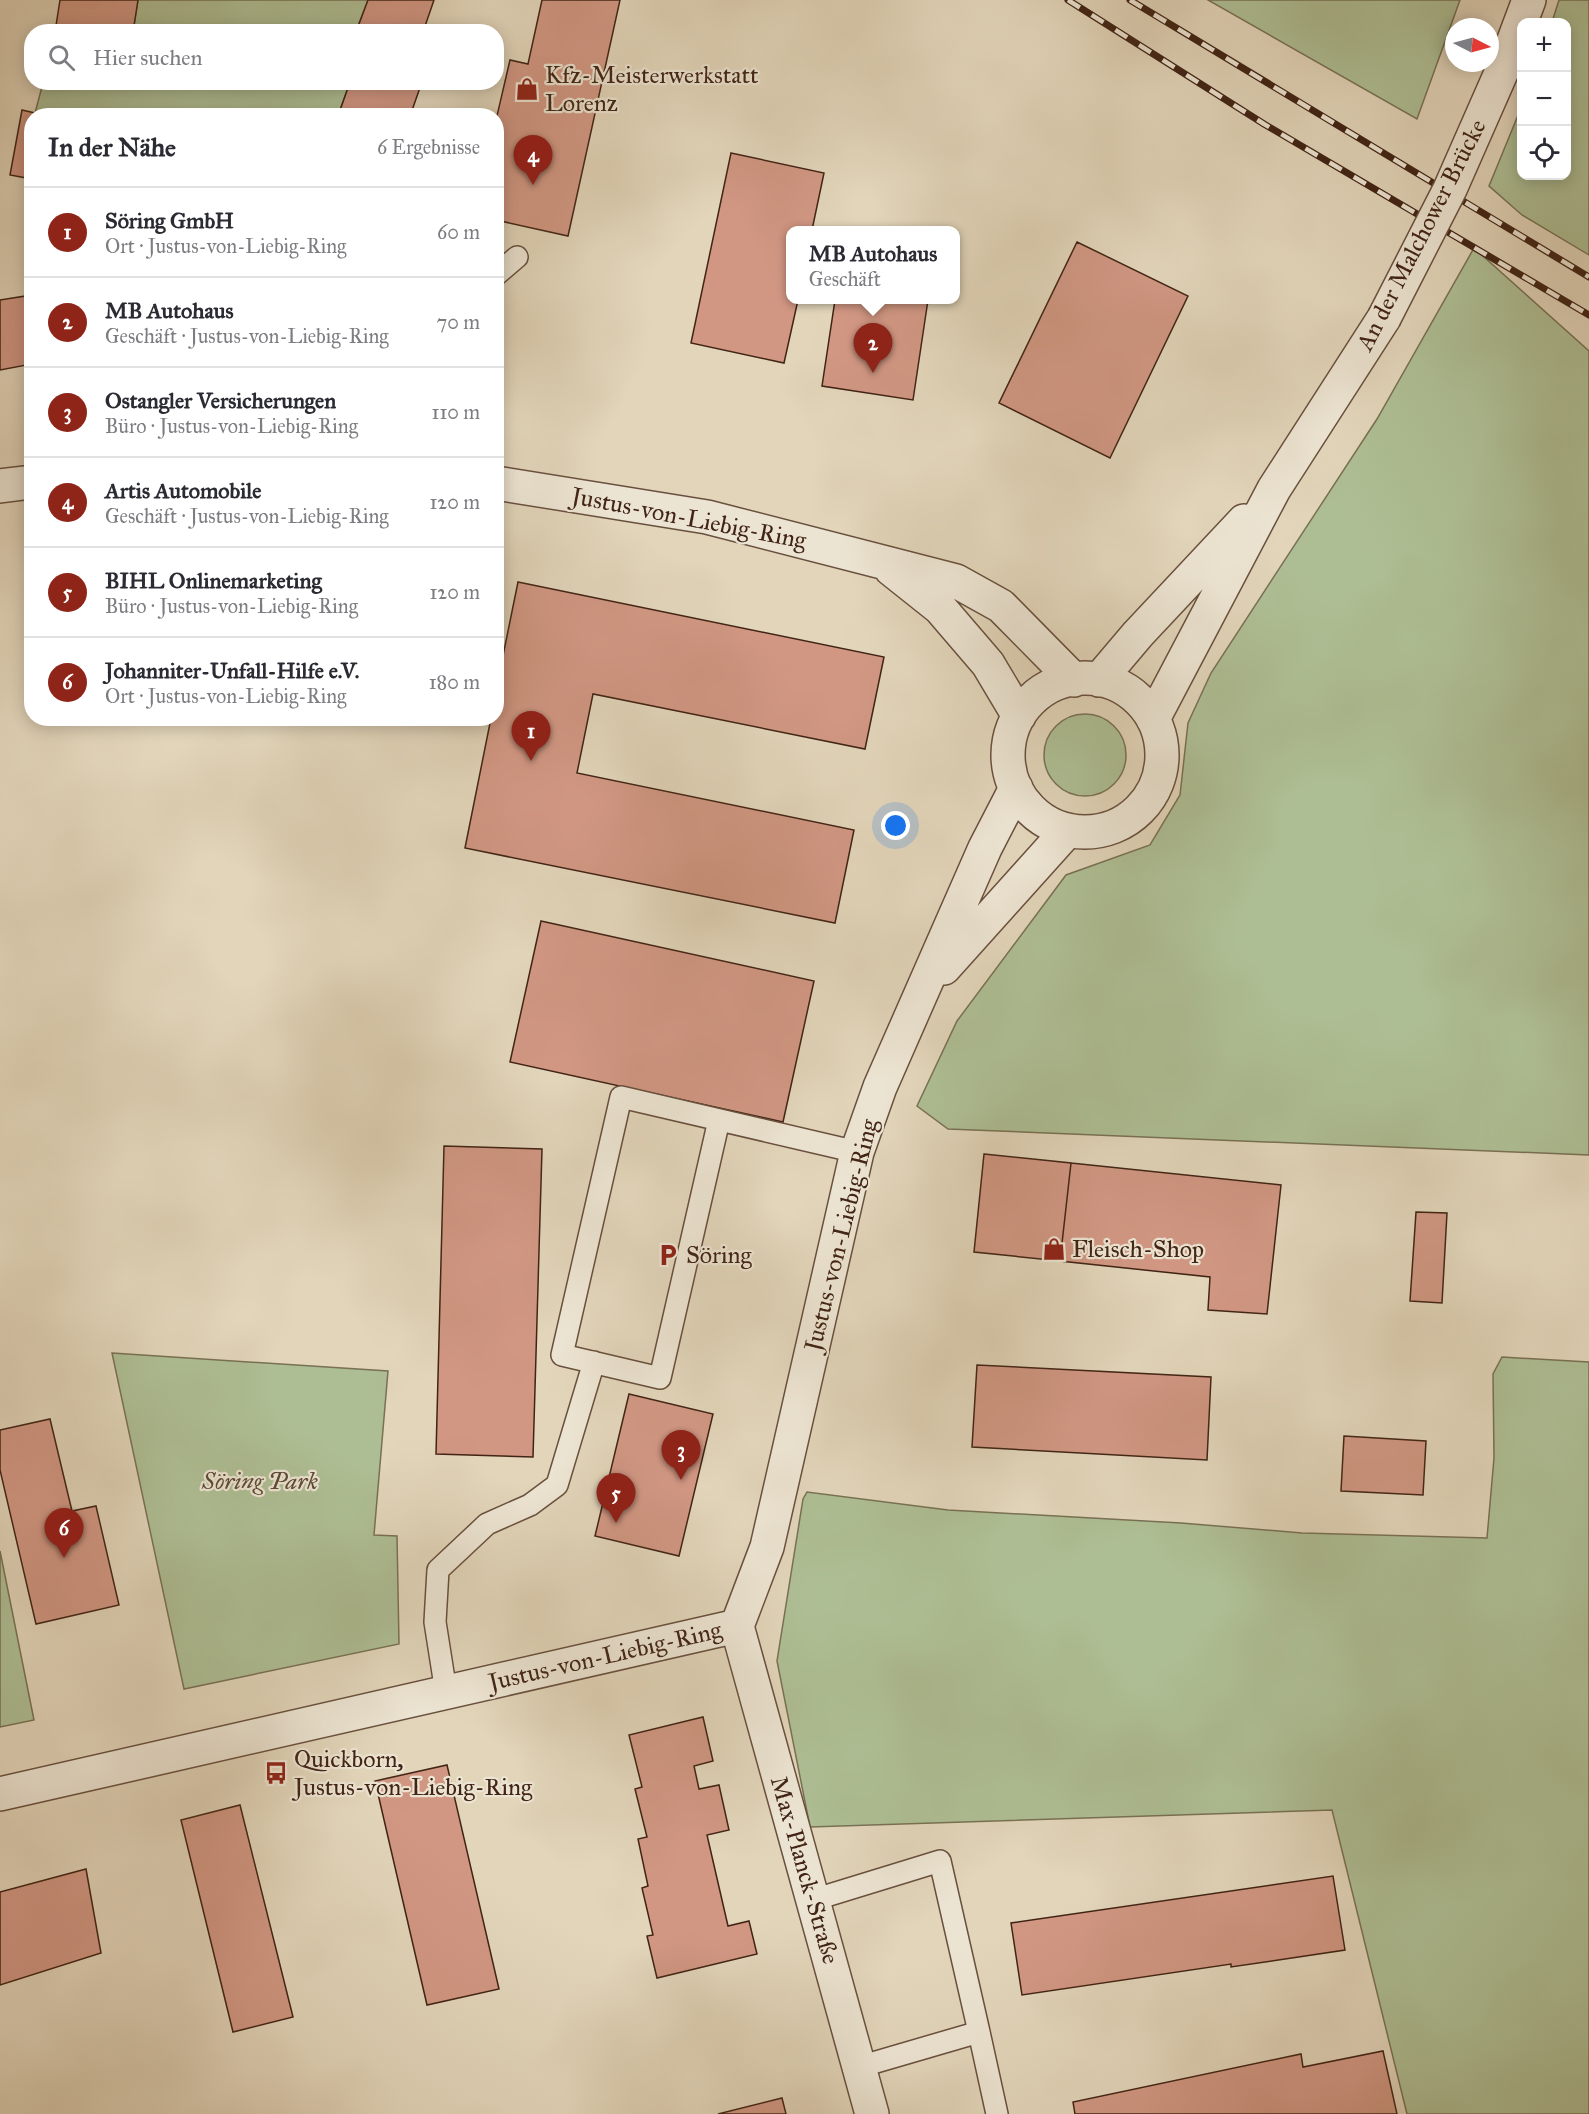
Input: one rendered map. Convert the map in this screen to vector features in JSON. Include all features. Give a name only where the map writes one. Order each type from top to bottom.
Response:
[{"type":"street","name":"An der Malchower Brücke","points":[[1153,719],[1274,489],[1384,318],[1449,189],[1505,64],[1528,0]]},
{"type":"street","points":[[0,486],[24,483]]},
{"type":"street","name":"Justus-von-Liebig-Ring","points":[[504,484],[707,517],[956,581],[989,598],[1086,680]]},
{"type":"street","name":"An der Malchower Brücke","points":[[1086,680],[1138,634],[1274,489]]},
{"type":"street","name":"Justus-von-Liebig-Ring","points":[[880,560],[940,608],[988,664],[1019,716]]},
{"type":"street","name":"An der Malchower Brücke","points":[[1086,680],[1127,690],[1145,706],[1158,730],[1163,756],[1158,781],[1145,804],[1126,821],[1101,831],[1068,830],[1050,824],[1029,808],[1016,788],[1009,756],[1010,739],[1019,716],[1035,697],[1056,684],[1086,680]]},
{"type":"street","name":"Justus-von-Liebig-Ring","points":[[0,1794],[737,1626],[767,1547],[858,1152],[880,1087],[925,990],[985,848],[1016,788]]},
{"type":"street","name":"Justus-von-Liebig-Ring","points":[[925,990],[1068,830]]},
{"type":"street","name":"Max-Planck-Straße","points":[[737,1626],[872,2114]]},
{"type":"lane","points":[[504,268],[516,257]]},
{"type":"lane","points":[[719,1120],[660,1378],[562,1355],[621,1097],[858,1152]]},
{"type":"lane","points":[[446,1692],[435,1622],[438,1570],[487,1524],[530,1505],[557,1485],[594,1362]]},
{"type":"lane","points":[[813,1900],[939,1861],[997,2114]]},
{"type":"lane","points":[[859,2067],[979,2032]]},
{"type":"green space","points":[[138,0],[368,0],[359,24],[134,24]]},
{"type":"green space","points":[[1208,0],[1460,0],[1453,18],[1445,18],[1445,42],[1417,119]]},
{"type":"green space","points":[[1559,0],[1589,0],[1589,255],[1522,215],[1489,186],[1517,118],[1517,180],[1571,180],[1571,18],[1553,18]]},
{"type":"green space","points":[[41,90],[347,90],[341,108],[36,108]]},
{"type":"green space","points":[[1474,248],[1589,351],[1589,1155],[948,1129],[917,1106],[957,1021],[1066,875],[1150,845],[1180,795],[1188,723],[1211,673],[1377,419]]},
{"type":"green space","points":[[1077,714],[1093,714],[1108,721],[1119,732],[1126,747],[1123,771],[1114,784],[1093,796],[1077,796],[1062,789],[1051,778],[1044,763],[1044,747],[1051,732],[1062,721]]},
{"type":"green space","name":"Söring Park","points":[[112,1353],[388,1371],[374,1535],[397,1536],[399,1644],[184,1689]]},
{"type":"green space","points":[[1502,1357],[1589,1362],[1589,2114],[1407,2114],[1332,1810],[810,1827],[777,1661],[803,1499],[807,1492],[948,1510],[1181,1523],[1302,1533],[1487,1538],[1494,1458],[1493,1374]]},
{"type":"green space","points":[[0,1551],[34,1720],[0,1727]]},
{"type":"building","points":[[60,0],[138,0],[134,24],[56,24]]},
{"type":"building","points":[[368,0],[434,0],[426,24],[359,24]]},
{"type":"building","points":[[542,0],[620,0],[568,236],[504,222],[504,108],[499,108],[510,60],[528,64]]},
{"type":"building","points":[[347,90],[419,90],[413,108],[341,108]]},
{"type":"building","points":[[22,110],[24,110],[24,178],[10,175]]},
{"type":"building","points":[[731,153],[824,173],[813,226],[786,226],[786,304],[797,304],[784,363],[691,343]]},
{"type":"building","points":[[1077,242],[1188,296],[1110,458],[999,403]]},
{"type":"building","points":[[24,296],[24,366],[0,370],[0,300]]},
{"type":"building","points":[[834,304],[927,304],[913,400],[822,386]]},
{"type":"building","points":[[518,582],[884,657],[865,749],[593,694],[577,773],[854,830],[835,923],[465,848],[489,726],[504,726],[504,651]]},
{"type":"building","points":[[541,921],[814,981],[783,1122],[510,1062]]},
{"type":"building","points":[[444,1146],[542,1149],[533,1457],[436,1454]]},
{"type":"building","points":[[984,1154],[1071,1163],[1060,1261],[974,1252]]},
{"type":"building","points":[[1071,1163],[1281,1185],[1267,1314],[1208,1310],[1210,1277],[1060,1261]]},
{"type":"building","points":[[1416,1212],[1447,1213],[1442,1303],[1410,1301]]},
{"type":"building","points":[[977,1365],[1211,1377],[1207,1460],[972,1447]]},
{"type":"building","points":[[629,1394],[713,1414],[679,1556],[595,1536]]},
{"type":"building","points":[[50,1419],[72,1511],[96,1506],[119,1605],[36,1624],[0,1470],[0,1430]]},
{"type":"building","points":[[1344,1436],[1426,1441],[1423,1495],[1341,1491]]},
{"type":"building","points":[[703,1717],[713,1761],[694,1766],[699,1789],[719,1785],[729,1830],[707,1835],[728,1926],[749,1921],[757,1954],[657,1978],[647,1936],[653,1935],[642,1888],[648,1886],[638,1839],[647,1837],[635,1789],[642,1787],[629,1735]]},
{"type":"building","points":[[447,1765],[499,1989],[427,2005],[375,1781]]},
{"type":"building","points":[[240,1805],[293,2017],[233,2032],[181,1820]]},
{"type":"building","points":[[86,1869],[101,1953],[0,1985],[0,1892]]},
{"type":"building","points":[[1333,1876],[1345,1950],[1231,1967],[1231,1964],[1022,1995],[1011,1923]]},
{"type":"building","points":[[1383,2051],[1397,2114],[1075,2114],[1073,2102],[1301,2054],[1303,2067]]},
{"type":"building","points":[[782,2098],[786,2114],[718,2114]]},
{"type":"railway","points":[[1068,0],[1264,124],[1589,315]]},
{"type":"railway","points":[[1130,0],[1589,277]]},
{"type":"place","name":"Kfz-Meisterwerkstatt Lorenz","points":[[527,89]]},
{"type":"place","name":"Artis Automobile","points":[[533,185]]},
{"type":"place","name":"MB Autohaus","points":[[873,373]]},
{"type":"place","name":"Söring GmbH","points":[[531,761]]},
{"type":"place","name":"Fleisch-Shop","points":[[1054,1249]]},
{"type":"place","name":"Söring","points":[[668,1255]]},
{"type":"place","name":"Ostangler Versicherungen","points":[[681,1480]]},
{"type":"place","name":"BIHL Onlinemarketing","points":[[616,1523]]},
{"type":"place","name":"Johanniter-Unfall-Hilfe e.V.","points":[[64,1558]]},
{"type":"place","name":"Quickborn, Justus-von-Liebig-Ring","points":[[276,1773]]}]
